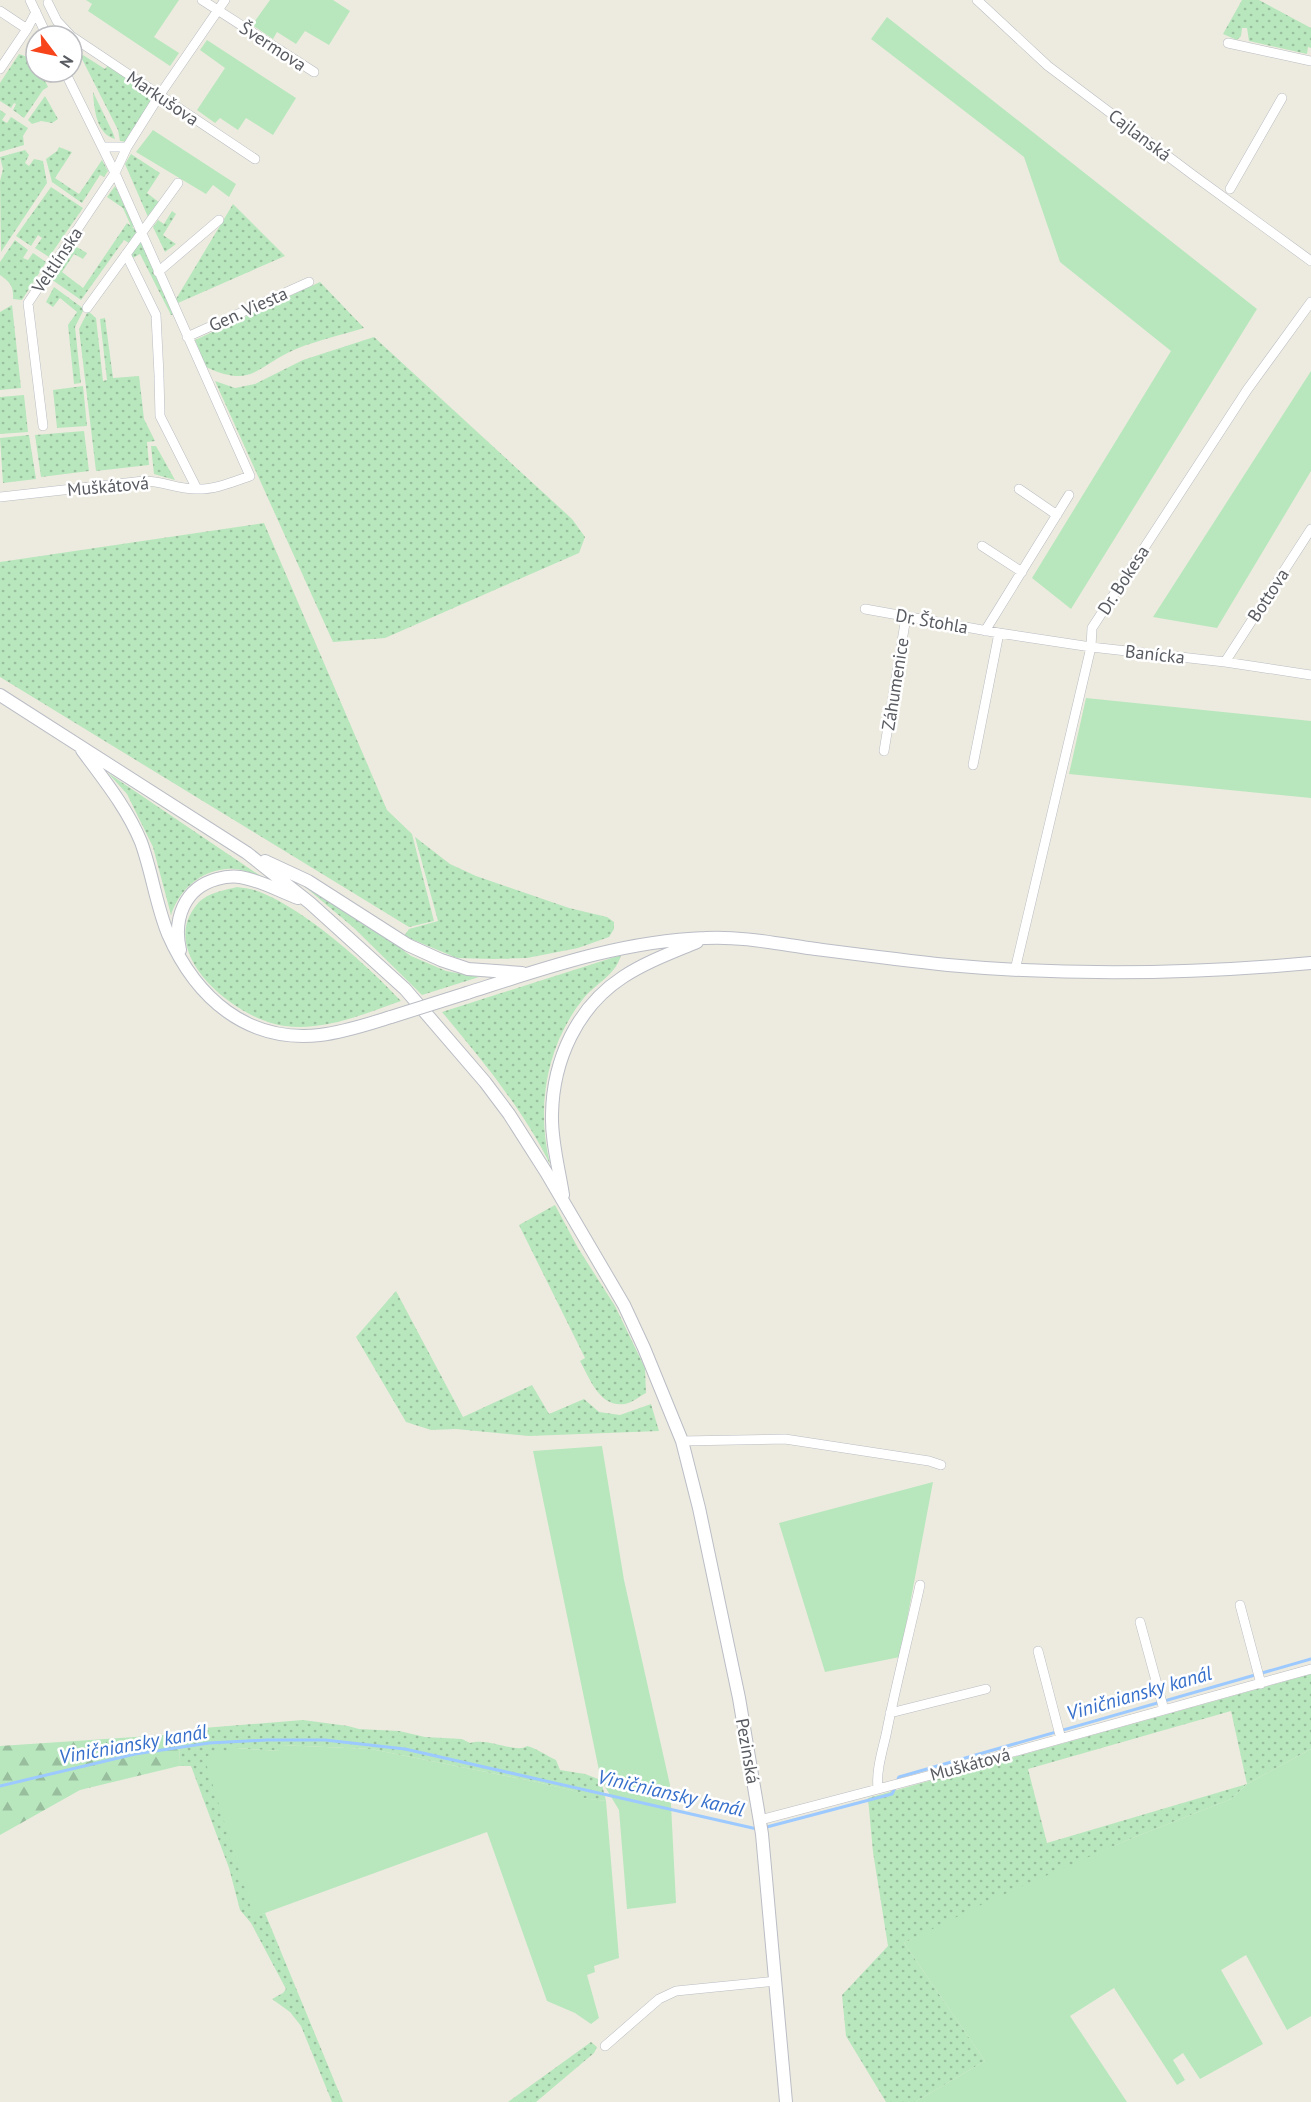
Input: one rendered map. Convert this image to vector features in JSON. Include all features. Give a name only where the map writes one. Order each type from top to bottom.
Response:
[{"type":"main road","points":[[0,695],[247,853],[308,881],[408,945],[468,969],[530,973]]},
{"type":"main road","points":[[78,744],[120,801],[133,825],[148,864],[168,933],[198,986],[218,1005],[238,1019],[266,1030],[297,1035],[319,1035],[360,1026],[530,973],[636,944],[706,938],[747,939],[868,956],[1015,970],[1153,972],[1311,963]]},
{"type":"main road","name":"Pezinská","points":[[247,853],[310,903],[405,989],[473,1067],[509,1114],[565,1205],[624,1305],[644,1348],[682,1441],[719,1599],[739,1698],[761,1827],[786,2102]]},
{"type":"main road","points":[[183,962],[177,933],[181,909],[192,892],[212,881],[238,877],[249,879],[310,903]]},
{"type":"main road","points":[[565,1205],[551,1115],[558,1066],[571,1034],[596,999],[620,979],[659,957],[706,938]]},
{"type":"street","points":[[30,0],[42,24]]},
{"type":"street","name":"Švermova","points":[[202,0],[314,72]]},
{"type":"street","name":"Veltlínska","points":[[44,426],[28,303],[115,173],[126,147],[159,96],[225,0]]},
{"type":"street","name":"Cajlanská","points":[[977,0],[1048,66],[1311,261]]},
{"type":"street","name":"Markušova","points":[[48,3],[57,21],[71,36],[255,159]]},
{"type":"street","points":[[0,11],[24,27]]},
{"type":"street","points":[[30,24],[36,12]]},
{"type":"street","points":[[0,69],[24,33]]},
{"type":"street","points":[[1228,43],[1311,61]]},
{"type":"street","points":[[71,84],[115,173],[187,337]]},
{"type":"street","points":[[1230,189],[1282,98]]},
{"type":"street","points":[[102,147],[126,147]]},
{"type":"street","points":[[87,308],[178,183]]},
{"type":"street","points":[[158,272],[219,220]]},
{"type":"street","points":[[126,254],[156,315],[160,416],[197,489]]},
{"type":"street","name":"Gen. Viesta","points":[[187,337],[309,282]]},
{"type":"street","name":"Dr. Bokesa","points":[[1015,970],[1090,647],[1092,628],[1247,390],[1311,302]]},
{"type":"street","name":"Muškátová","points":[[0,497],[144,481],[197,489],[215,487],[250,476],[187,337]]},
{"type":"street","points":[[1018,489],[1057,515]]},
{"type":"street","points":[[986,631],[1069,495]]},
{"type":"street","name":"Bottova","points":[[1225,662],[1311,529]]},
{"type":"street","points":[[982,546],[1022,572]]},
{"type":"street","name":"Dr. Štohla","points":[[865,609],[999,633]]},
{"type":"street","name":"Záhumenice","points":[[884,751],[906,617]]},
{"type":"street","points":[[973,765],[999,633]]},
{"type":"street","name":"Banícka","points":[[999,633],[1311,675]]},
{"type":"street","points":[[682,1441],[785,1439],[929,1461],[941,1465]]},
{"type":"street","points":[[878,1790],[878,1774],[894,1690],[906,1650],[920,1585]]},
{"type":"street","points":[[1240,1605],[1261,1684]]},
{"type":"street","points":[[1140,1622],[1164,1710]]},
{"type":"street","points":[[1038,1651],[1061,1739]]},
{"type":"street","name":"Muškátová","points":[[761,1827],[878,1790],[1311,1669]]},
{"type":"street","points":[[890,1713],[986,1689]]},
{"type":"street","points":[[605,2046],[659,1999],[676,1991],[776,1981]]},
{"type":"green space","points":[[86,0],[179,0],[154,37],[179,53],[170,66],[88,11],[92,4]]},
{"type":"green space","points":[[270,0],[333,0],[350,11],[329,45],[305,31],[296,44],[277,32],[273,39],[252,25]]},
{"type":"green space","points":[[1242,0],[1259,0],[1311,28],[1311,48],[1308,47],[1307,54],[1249,41],[1247,28],[1242,28],[1241,36],[1237,40],[1223,34]]},
{"type":"green space","points":[[887,17],[1257,309],[1071,609],[1032,578],[1171,351],[1060,262],[1024,157],[871,39]]},
{"type":"green space","points":[[207,40],[296,98],[273,135],[246,118],[238,130],[220,118],[215,123],[197,110],[225,68],[200,50]]},
{"type":"green space","points":[[19,54],[24,56],[24,84],[47,84],[48,87],[43,90],[24,118],[13,110],[16,104],[14,103],[11,108],[0,101],[0,83]]},
{"type":"green space","points":[[84,56],[105,69],[108,65],[155,97],[127,142],[120,141],[118,130],[84,63]]},
{"type":"green space","points":[[93,92],[115,139],[104,132],[97,120]]},
{"type":"green space","points":[[45,96],[58,119],[52,123],[41,121],[32,124],[28,120]]},
{"type":"green space","points":[[0,110],[6,114],[2,120],[7,123],[11,117],[28,128],[23,136],[24,145],[0,152]]},
{"type":"green space","points":[[153,130],[236,184],[229,197],[213,185],[206,194],[136,152]]},
{"type":"green space","points":[[59,147],[72,152],[55,178],[79,194],[102,160],[108,171],[104,177],[100,175],[82,203],[52,182],[46,159]]},
{"type":"green space","points":[[25,150],[29,155],[25,163],[29,166],[34,159],[43,161],[47,183],[1,252],[0,181],[3,169],[0,157]]},
{"type":"green space","points":[[131,154],[160,173],[147,193],[160,203],[148,217],[125,164]]},
{"type":"green space","points":[[115,186],[134,226],[132,227],[137,231],[129,243],[124,240],[81,300],[51,279],[75,246],[87,253],[83,259],[74,254],[62,272],[83,288],[127,223],[131,226],[123,208],[107,197]]},
{"type":"green space","points":[[51,187],[83,208],[49,257],[35,248],[42,238],[38,235],[31,246],[16,236]]},
{"type":"green space","points":[[233,204],[285,256],[178,303],[176,299]]},
{"type":"green space","points":[[172,211],[176,214],[163,235],[176,244],[165,252],[153,227],[158,220],[164,224]]},
{"type":"green space","points":[[140,239],[173,315],[140,254],[131,259],[129,255]]},
{"type":"green space","points":[[15,240],[28,250],[23,258],[28,260],[33,253],[46,262],[22,300],[13,299],[11,285],[0,275],[0,262]]},
{"type":"green space","points":[[320,282],[364,328],[296,349],[254,373],[234,376],[206,367],[195,340]]},
{"type":"green space","points":[[54,287],[84,309],[75,327],[81,383],[74,384],[68,325],[77,312],[60,298],[53,307],[46,302]]},
{"type":"green space","points":[[12,305],[21,388],[0,390],[0,312]]},
{"type":"green space","points":[[88,311],[96,318],[103,381],[107,380],[100,319],[105,318],[113,378],[139,376],[144,419],[155,441],[147,442],[149,465],[96,471],[79,329]]},
{"type":"green space","points":[[374,337],[572,519],[585,537],[579,553],[385,638],[333,642],[215,381],[235,388],[255,384],[303,360]]},
{"type":"green space","points":[[1311,371],[1311,471],[1217,628],[1153,617]]},
{"type":"green space","points":[[83,386],[87,426],[57,428],[53,390]]},
{"type":"green space","points":[[24,395],[28,432],[0,434],[0,397]]},
{"type":"green space","points":[[84,431],[89,471],[41,477],[35,435]]},
{"type":"green space","points":[[29,435],[36,479],[3,483],[0,438]]},
{"type":"green space","points":[[151,446],[156,446],[175,480],[154,474]]},
{"type":"green space","points":[[264,523],[387,810],[412,834],[434,921],[409,927],[0,677],[0,562]]},
{"type":"green space","points":[[1086,698],[1311,721],[1311,798],[1069,774]]},
{"type":"green space","points":[[108,773],[268,881],[237,869],[208,874],[185,890],[171,915],[153,847],[127,794]]},
{"type":"green space","points":[[415,837],[450,864],[476,876],[569,908],[607,917],[614,922],[614,929],[609,937],[578,948],[527,958],[457,958],[404,936],[409,929],[438,921]]},
{"type":"green space","points":[[303,885],[371,927],[411,956],[446,971],[479,977],[422,995],[354,928]]},
{"type":"green space","points":[[237,887],[257,891],[278,901],[316,925],[371,971],[401,1001],[359,1016],[315,1026],[285,1026],[245,1012],[207,981],[193,962],[186,942],[187,922],[199,902],[217,892]]},
{"type":"green space","points":[[621,955],[615,968],[588,993],[570,1017],[553,1057],[547,1078],[544,1121],[550,1164],[514,1104],[442,1012]]},
{"type":"green space","points":[[555,1205],[578,1248],[615,1306],[645,1368],[646,1393],[628,1403],[609,1402],[592,1384],[580,1361],[585,1358],[519,1225]]},
{"type":"green space","points":[[396,1291],[463,1417],[532,1385],[549,1414],[584,1399],[599,1412],[620,1415],[651,1404],[659,1431],[529,1436],[456,1429],[431,1430],[406,1422],[356,1337]]},
{"type":"green space","points":[[602,1446],[624,1580],[670,1785],[676,1903],[627,1909],[619,1810],[601,1780],[533,1451]]},
{"type":"green space","points":[[933,1482],[900,1657],[825,1672],[779,1523]]},
{"type":"green space","points":[[1311,1674],[1311,1749],[1247,1784],[1231,1799],[1125,1841],[904,1943],[985,2061],[915,2102],[886,2102],[846,2036],[842,1995],[888,1946],[873,1852],[868,1798]],"holes":[[[1231,1711],[1247,1784],[1047,1843],[1028,1769]]]},
{"type":"green space","points":[[303,1720],[359,1729],[399,1731],[425,1737],[462,1739],[470,1743],[485,1742],[516,1748],[527,1746],[556,1760],[560,1770],[585,1774],[601,1780],[606,1801],[581,1798],[582,1793],[537,1782],[371,1749],[280,1745],[280,1751],[236,1748],[254,1916],[265,1913],[343,2102],[332,2102],[301,2026],[290,2012],[272,1999],[286,1989],[251,1923],[240,1910],[229,1868],[191,1766],[179,1766],[180,1734],[203,1728]]},
{"type":"green space","points":[[180,1734],[179,1766],[80,1790],[0,1835],[0,1746]]},
{"type":"green space","points":[[280,1745],[371,1749],[537,1782],[583,1793],[582,1798],[606,1801],[619,1958],[594,1966],[595,1972],[587,1975],[599,2018],[591,2024],[575,2013],[547,2001],[487,1832],[254,1917],[204,1757],[236,1748],[279,1751]]},
{"type":"green space","points":[[1311,1749],[1311,2016],[1287,2030],[1246,1955],[1221,1970],[1263,2044],[1200,2079],[1183,2053],[1173,2060],[1185,2080],[1177,2085],[1114,1988],[1070,2016],[1127,2102],[915,2102],[985,2061],[904,1943],[989,1901],[1125,1841],[1231,1799],[1247,1784]]},
{"type":"green space","points":[[591,2042],[597,2047],[594,2053],[536,2102],[508,2102]]},
{"type":"waterway","name":"Viničniansky kanál","points":[[897,1781],[899,1777],[1311,1659]]},
{"type":"waterway","name":"Viničniansky kanál","points":[[0,1786],[135,1754],[209,1743],[325,1740],[405,1749],[757,1829]]},
{"type":"waterway","name":"Viničniansky kanál","points":[[763,1828],[892,1794],[895,1788]]}]
